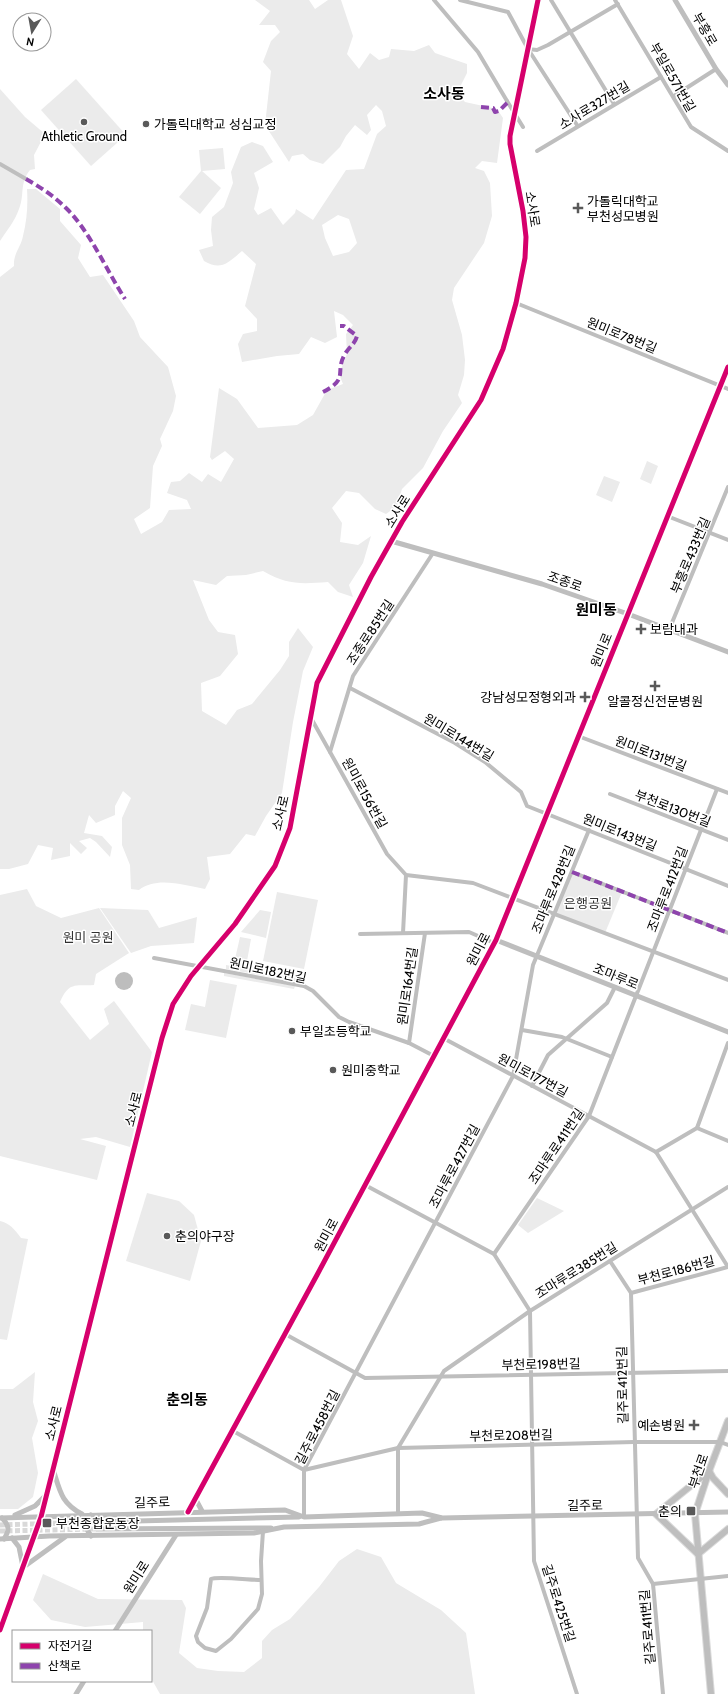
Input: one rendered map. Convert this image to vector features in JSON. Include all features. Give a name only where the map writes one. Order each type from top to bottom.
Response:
[{"type":"main road","name":"부천로","points":[[711,1694],[695,1514],[728,1421]]},
{"type":"main road","points":[[728,1494],[713,1478],[709,1471],[656,1514],[698,1554],[728,1530]]},
{"type":"street","points":[[434,0],[478,52],[523,127]]},
{"type":"street","points":[[460,0],[508,12],[528,49],[577,125]]},
{"type":"street","name":"소사로","points":[[0,1630],[41,1517],[162,1038],[173,1004],[191,976],[234,924],[275,866],[290,828],[317,683],[371,577],[392,541],[482,400],[503,349],[516,303],[525,258],[526,237],[523,211],[510,144],[510,136],[538,0]]},
{"type":"street","points":[[551,0],[614,104]]},
{"type":"street","name":"부흥로","points":[[675,0],[716,70],[728,85]]},
{"type":"street","points":[[528,49],[537,50],[617,2]]},
{"type":"street","name":"부일로571번길","points":[[617,2],[691,127],[728,151]]},
{"type":"street","points":[[674,96],[716,70]]},
{"type":"street","name":"소사로327번길","points":[[537,151],[577,125],[661,77]]},
{"type":"street","points":[[0,164],[26,179]]},
{"type":"street","name":"원미로78번길","points":[[516,303],[728,389]]},
{"type":"street","name":"원미로","points":[[188,1512],[233,1431],[495,941],[728,367]]},
{"type":"street","name":"부흥로433번길","points":[[669,630],[728,487]]},
{"type":"street","points":[[667,516],[728,540]]},
{"type":"street","name":"조종로","points":[[392,541],[542,584],[628,614],[728,652]]},
{"type":"street","name":"조종로85번길","points":[[330,752],[350,688],[360,664],[433,553]]},
{"type":"street","name":"원미로144번길","points":[[350,688],[454,743],[485,762],[522,792],[526,806],[547,813]]},
{"type":"street","name":"원미로156번길","points":[[310,718],[387,854],[406,876]]},
{"type":"street","name":"원미로131번길","points":[[578,736],[728,793]]},
{"type":"street","name":"조마루로412번길","points":[[636,996],[717,789]]},
{"type":"street","name":"부천로130번길","points":[[610,794],[728,840]]},
{"type":"street","name":"원미로143번길","points":[[547,813],[728,886]]},
{"type":"street","name":"조마루로428번길","points":[[537,956],[588,830]]},
{"type":"street","points":[[572,872],[728,933]]},
{"type":"street","points":[[403,933],[406,876],[474,882],[728,980]]},
{"type":"street","name":"원미로164번길","points":[[360,934],[469,932],[495,941]]},
{"type":"street","name":"원미로164번길","points":[[409,1043],[425,933]]},
{"type":"street","name":"조마루로","points":[[495,941],[537,956],[728,1032]]},
{"type":"street","name":"조마루로427번길","points":[[356,1374],[513,1076],[537,956]]},
{"type":"street","name":"원미로182번길","points":[[154,958],[304,986],[313,991],[339,1017],[349,1022],[409,1043],[434,1056]]},
{"type":"street","points":[[532,1086],[548,1056],[566,1038],[607,1003],[615,987]]},
{"type":"street","name":"조마루로411번길","points":[[494,1254],[589,1116],[636,996]]},
{"type":"street","points":[[522,1030],[566,1038],[612,1057]]},
{"type":"street","name":"원미로177번길","points":[[444,1038],[656,1152]]},
{"type":"street","points":[[656,1152],[696,1128],[728,1043]]},
{"type":"street","points":[[696,1128],[728,1141]]},
{"type":"street","name":"부천로186번길","points":[[630,1293],[728,1267],[656,1152]]},
{"type":"street","points":[[365,1185],[494,1254],[530,1311]]},
{"type":"street","name":"조마루로385번길","points":[[398,1448],[444,1370],[530,1311],[728,1187]]},
{"type":"street","points":[[610,1261],[630,1293]]},
{"type":"street","name":"길주로412번길","points":[[630,1293],[636,1515]]},
{"type":"street","name":"길주로425번길","points":[[530,1311],[532,1516],[534,1561],[577,1694]]},
{"type":"street","name":"부천로198번길","points":[[285,1334],[365,1378],[728,1371]]},
{"type":"street","name":"길주로458번길","points":[[304,1517],[304,1470],[356,1374]]},
{"type":"street","points":[[233,1431],[304,1470]]},
{"type":"street","name":"부천로208번길","points":[[304,1470],[398,1448],[634,1442],[720,1442]]},
{"type":"street","points":[[720,1442],[728,1445]]},
{"type":"street","points":[[398,1448],[398,1514]]},
{"type":"street","points":[[53,1468],[60,1494],[65,1503],[83,1515]]},
{"type":"street","points":[[9,1517],[21,1514],[35,1506],[46,1496]]},
{"type":"street","points":[[195,1498],[202,1512]]},
{"type":"street","name":"길주로","points":[[1,1518],[285,1510],[304,1517]]},
{"type":"street","name":"길주로","points":[[96,1528],[284,1528],[419,1524],[442,1518],[695,1514],[728,1512]]},
{"type":"street","name":"길주로","points":[[96,1522],[422,1513],[442,1518]]},
{"type":"street","points":[[387,1514],[394,1519],[392,1523],[387,1525]]},
{"type":"street","points":[[91,1515],[87,1527],[87,1531],[91,1536]]},
{"type":"street","name":"길주로411번길","points":[[636,1515],[638,1558],[653,1584],[663,1694]]},
{"type":"street","points":[[1,1518],[8,1524],[9,1529],[2,1539]]},
{"type":"street","name":"길주로","points":[[2,1539],[66,1536],[254,1533],[284,1528]]},
{"type":"street","points":[[261,1580],[240,1580],[219,1577],[212,1580],[207,1608],[196,1637],[204,1647],[212,1651],[220,1649],[252,1618],[261,1602],[263,1532]]},
{"type":"street","name":"원미로","points":[[116,1630],[176,1535]]},
{"type":"street","points":[[12,1538],[18,1547],[23,1567],[66,1536]]},
{"type":"street","points":[[653,1584],[728,1576]]},
{"type":"street","points":[[76,1694],[83,1682]]},
{"type":"green space","points":[[255,0],[309,0],[315,9],[328,0],[341,0],[353,36],[347,54],[359,69],[370,53],[379,60],[389,57],[391,49],[414,51],[429,45],[435,53],[467,64],[467,73],[457,93],[465,102],[497,109],[503,118],[497,163],[482,161],[475,168],[484,171],[490,183],[492,216],[484,243],[454,288],[452,300],[462,335],[465,360],[464,375],[458,395],[462,403],[443,431],[423,468],[402,489],[397,506],[386,514],[375,509],[359,493],[346,491],[332,508],[342,523],[340,542],[358,545],[371,536],[363,563],[349,585],[353,597],[338,592],[328,582],[302,583],[287,581],[279,579],[263,571],[246,575],[227,576],[216,585],[193,580],[209,620],[218,632],[235,635],[238,654],[220,676],[201,683],[202,711],[226,725],[237,710],[252,704],[280,670],[289,656],[289,642],[298,628],[313,647],[303,671],[293,722],[282,793],[266,816],[255,836],[246,834],[230,854],[207,857],[210,879],[205,889],[162,882],[154,883],[139,890],[131,889],[130,865],[122,845],[122,818],[131,798],[123,791],[115,806],[115,815],[96,823],[89,815],[84,833],[102,836],[112,847],[110,857],[96,842],[90,838],[79,841],[87,848],[81,854],[70,843],[70,856],[51,860],[53,848],[38,845],[28,864],[9,869],[0,869],[0,277],[14,266],[15,258],[22,240],[27,212],[27,189],[36,189],[60,209],[60,221],[81,245],[78,258],[90,277],[103,275],[134,321],[140,337],[168,367],[176,396],[173,411],[160,439],[162,446],[153,466],[150,508],[134,519],[141,534],[162,522],[169,510],[191,509],[187,500],[167,493],[171,482],[180,481],[189,473],[202,482],[208,474],[221,482],[234,459],[225,451],[212,460],[210,457],[219,388],[237,399],[258,428],[297,425],[313,415],[327,390],[343,384],[339,374],[347,354],[346,334],[353,325],[343,315],[334,311],[337,337],[325,343],[311,337],[299,354],[242,362],[238,344],[243,334],[257,331],[257,319],[245,306],[256,264],[242,251],[233,259],[224,264],[210,264],[204,261],[199,250],[213,246],[211,230],[212,217],[224,207],[233,183],[231,172],[241,147],[252,142],[263,146],[273,162],[254,173],[259,188],[254,209],[258,215],[271,208],[283,225],[295,213],[296,209],[313,220],[346,170],[364,169],[377,134],[386,126],[382,111],[376,105],[367,115],[371,130],[367,135],[355,125],[346,136],[340,147],[323,164],[310,160],[303,154],[292,156],[289,162],[265,125],[271,71],[263,62],[271,41],[280,32],[275,25],[259,25],[270,11]],"holes":[[[338,215],[349,219],[357,243],[349,252],[333,256],[325,238],[322,225]]]},
{"type":"green space","name":"Athletic Ground","points":[[76,79],[126,135],[91,166],[41,110]]},
{"type":"green space","points":[[0,89],[25,117],[45,134],[34,155],[35,169],[30,170],[24,180],[21,204],[13,221],[0,241]]},
{"type":"green space","points":[[223,148],[225,169],[202,171],[221,188],[200,214],[179,197],[201,171],[199,150]]},
{"type":"green space","points":[[647,461],[658,466],[651,484],[640,479]]},
{"type":"green space","points":[[604,476],[620,482],[612,502],[596,495]]},
{"type":"green space","name":"은행공원","points":[[572,872],[622,892],[605,933],[555,913]]},
{"type":"green space","name":"원미 공원","points":[[27,889],[36,906],[61,918],[99,908],[129,953],[96,974],[94,985],[73,986],[69,988],[60,1002],[90,1040],[109,1024],[104,1009],[114,1001],[152,1052],[130,1147],[96,1137],[80,1139],[106,1146],[97,1180],[0,1156],[0,895]]},
{"type":"green space","points":[[277,892],[318,900],[304,969],[263,961]]},
{"type":"green space","points":[[100,908],[148,910],[159,928],[197,917],[194,943],[151,946],[131,953]]},
{"type":"green space","points":[[260,910],[271,912],[266,938],[241,932]]},
{"type":"green space","points":[[240,937],[251,939],[247,961],[235,959]]},
{"type":"green space","points":[[226,965],[301,979],[300,982],[226,969]]},
{"type":"green space","points":[[224,973],[295,986],[294,989],[224,976]]},
{"type":"green space","points":[[210,980],[237,985],[226,1038],[185,1030],[191,1004],[205,1007]]},
{"type":"green space","name":"춘의야구장","points":[[147,1193],[179,1201],[194,1215],[201,1241],[190,1281],[126,1261]]},
{"type":"green space","points":[[537,1198],[564,1211],[528,1233],[518,1225]]},
{"type":"green space","points":[[0,1221],[9,1225],[21,1238],[28,1239],[7,1340],[0,1339]]},
{"type":"green space","points":[[35,1372],[33,1402],[38,1421],[32,1438],[38,1473],[33,1497],[18,1509],[0,1509],[0,1389],[13,1389]]},
{"type":"green space","points":[[357,1549],[381,1557],[396,1583],[441,1610],[466,1633],[475,1694],[160,1694],[152,1680],[152,1630],[143,1630],[143,1622],[85,1627],[51,1620],[33,1600],[43,1574],[98,1599],[182,1600],[186,1608],[179,1653],[197,1668],[218,1671],[244,1672],[262,1658],[262,1641],[272,1630],[290,1619],[319,1587],[339,1561]]},
{"type":"shaded area","points":[[120,972],[128,972],[133,977],[131,988],[128,990],[120,990],[115,985],[115,977]]},
{"type":"tunnel","points":[[0,1525],[96,1522]]},
{"type":"tunnel","points":[[0,1531],[96,1529]]},
{"type":"marked path","points":[[481,107],[493,108],[495,112],[499,111],[508,102]]},
{"type":"marked path","points":[[26,179],[52,196],[74,217],[90,239],[125,299]]},
{"type":"marked path","points":[[323,392],[336,383],[339,379],[342,361],[357,336],[344,326],[340,326]]},
{"type":"marked path","points":[[572,872],[728,933]]},
{"type":"cycle path","points":[[0,1630],[41,1517],[162,1038],[173,1004],[191,976],[235,924],[275,866],[290,828],[317,683],[371,577],[402,522],[481,400],[503,349],[516,303],[525,258],[526,237],[523,211],[510,144],[510,136],[538,0]]},
{"type":"cycle path","points":[[188,1512],[317,1275],[496,940],[728,367]]},
{"type":"place","name":"Athletic Ground","points":[[84,122]]},
{"type":"place","name":"가톨릭대학교 성심교정","points":[[146,124]]},
{"type":"place","name":"가톨릭대학교 부천성모병원","points":[[578,208]]},
{"type":"place","name":"보람내과","points":[[641,629]]},
{"type":"place","name":"알콜정신전문병원","points":[[655,686]]},
{"type":"place","name":"강남성모정형외과","points":[[585,697]]},
{"type":"place","name":"부일초등학교","points":[[292,1031]]},
{"type":"place","name":"원미중학교","points":[[333,1070]]},
{"type":"place","name":"춘의야구장","points":[[167,1236]]},
{"type":"place","name":"예손병원","points":[[694,1425]]},
{"type":"place","name":"춘의","points":[[691,1511]]},
{"type":"place","name":"부천종합운동장","points":[[47,1523]]},
{"type":"district","name":"소사동","points":[[444,94]]},
{"type":"district","name":"원미동","points":[[596,610]]},
{"type":"district","name":"춘의동","points":[[187,1400]]}]
